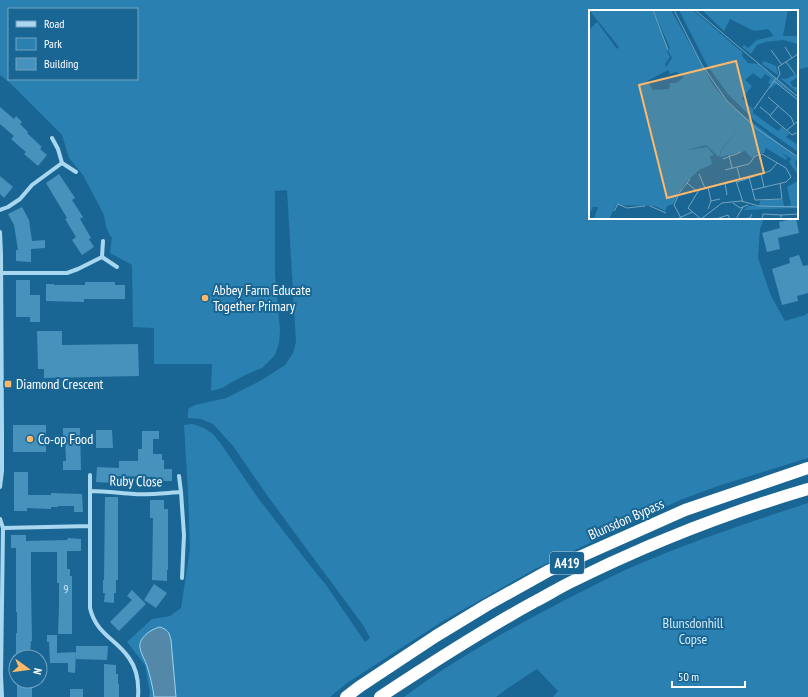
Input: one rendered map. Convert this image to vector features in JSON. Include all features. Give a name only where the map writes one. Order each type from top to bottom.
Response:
[{"type":"highway","name":"Blunsdon Bypass","points":[[346,697],[436,636],[487,605],[548,571],[684,510],[808,468]]},
{"type":"highway","name":"A419","points":[[380,697],[504,618],[568,584],[631,554],[696,527],[808,489]]},
{"type":"street","points":[[52,138],[58,149],[62,162],[76,172]]},
{"type":"street","points":[[0,210],[20,199],[32,185],[62,162]]},
{"type":"street","points":[[0,232],[2,471],[0,487]]},
{"type":"street","points":[[102,257],[104,241]]},
{"type":"street","points":[[1,273],[67,273],[102,257]]},
{"type":"street","points":[[102,257],[117,267]]},
{"type":"street","points":[[90,475],[90,608],[92,616],[100,630],[129,658],[139,687],[138,697]]},
{"type":"street","name":"Ruby Close","points":[[179,476],[184,535],[182,578]]},
{"type":"street","name":"Ruby Close","points":[[90,491],[143,494],[181,492]]},
{"type":"street","points":[[0,519],[3,528],[1,589],[2,697]]},
{"type":"street","points":[[3,528],[90,526]]},
{"type":"green space","points":[[0,0],[808,0],[808,67],[798,70],[798,10],[589,10],[589,219],[764,219],[760,229],[758,258],[771,296],[785,321],[808,313],[808,458],[718,486],[680,500],[535,569],[443,621],[347,683],[330,697],[149,697],[150,693],[145,665],[127,642],[152,619],[170,616],[181,608],[190,549],[184,425],[193,424],[204,428],[213,434],[258,498],[326,585],[365,642],[370,638],[363,625],[269,498],[233,446],[213,424],[201,419],[188,418],[188,409],[195,405],[226,398],[262,380],[285,365],[293,353],[296,342],[287,190],[275,191],[275,275],[280,330],[279,343],[275,355],[262,368],[243,376],[222,388],[211,391],[212,364],[154,364],[154,328],[133,327],[132,265],[110,253],[112,237],[110,236],[106,227],[104,215],[83,175],[69,158],[62,135],[0,75]]},
{"type":"green space","name":"Blunsdonhill Copse","points":[[808,503],[808,697],[553,697],[558,691],[537,669],[496,697],[404,697],[443,670],[504,633],[616,574],[686,545]]},
{"type":"shaded area","points":[[160,627],[165,629],[170,635],[176,697],[154,697],[148,670],[141,650],[140,644],[143,637],[149,632]]},
{"type":"building","points":[[0,107],[14,119],[16,116],[22,122],[20,124],[28,132],[27,133],[42,147],[40,149],[47,155],[38,166],[24,154],[26,152],[11,139],[14,136],[0,124]]},
{"type":"building","points":[[59,174],[75,198],[72,200],[83,217],[80,219],[91,238],[89,239],[94,247],[82,255],[72,240],[76,237],[65,219],[67,218],[46,183]]},
{"type":"building","points":[[0,176],[13,187],[4,198],[0,194]]},
{"type":"building","points":[[22,207],[29,220],[32,241],[45,240],[45,248],[31,249],[31,262],[16,261],[16,250],[18,250],[14,225],[8,214]]},
{"type":"building","points":[[796,219],[799,233],[778,238],[780,249],[767,252],[762,233],[780,228],[779,222]]},
{"type":"building","points":[[799,255],[803,266],[808,265],[808,293],[797,296],[798,301],[782,305],[772,269],[790,263],[789,258]]},
{"type":"building","points":[[16,280],[30,280],[30,295],[40,295],[40,322],[30,322],[30,317],[16,317]]},
{"type":"building","points":[[85,282],[115,282],[115,285],[125,285],[125,299],[84,299],[84,302],[46,301],[46,284],[85,285]]},
{"type":"building","points":[[37,331],[62,331],[62,345],[138,344],[139,376],[44,378],[44,369],[38,369]]},
{"type":"building","name":"Co-op Food","points":[[13,425],[46,425],[46,452],[13,452]]},
{"type":"building","points":[[63,428],[80,428],[81,470],[63,470],[63,461],[66,461],[65,436],[63,436]]},
{"type":"building","points":[[96,430],[112,430],[113,448],[96,448]]},
{"type":"building","points":[[142,431],[159,431],[159,439],[153,439],[153,454],[162,454],[164,469],[172,469],[172,481],[156,483],[156,477],[114,476],[114,483],[96,482],[97,467],[119,468],[119,461],[138,461],[138,449],[142,449]]},
{"type":"building","points":[[14,472],[28,472],[28,495],[51,495],[51,493],[82,494],[83,512],[74,512],[74,506],[58,506],[51,507],[51,509],[27,508],[27,511],[14,511]]},
{"type":"building","points":[[105,497],[118,497],[118,580],[116,580],[114,603],[104,602],[105,593],[103,593]]},
{"type":"building","points":[[150,500],[164,500],[164,509],[168,509],[167,581],[152,580],[153,518],[150,518]]},
{"type":"building","points":[[11,535],[26,535],[26,541],[67,540],[68,538],[81,539],[81,551],[67,551],[67,569],[70,569],[70,576],[72,576],[72,634],[58,634],[59,583],[57,583],[57,552],[31,552],[32,641],[30,649],[16,649],[16,548],[11,548]]},
{"type":"building","points":[[154,584],[167,593],[156,608],[144,600]]},
{"type":"building","points":[[132,590],[146,604],[119,631],[110,622],[132,600],[127,596]]},
{"type":"building","points":[[47,635],[57,635],[57,653],[76,652],[75,673],[68,672],[68,663],[50,663],[49,642],[47,642]]},
{"type":"building","points":[[76,646],[108,646],[107,660],[76,659]]},
{"type":"building","points":[[104,664],[116,665],[116,674],[118,674],[119,684],[119,697],[104,697]]},
{"type":"building","points":[[17,689],[32,689],[32,697],[17,697]]},
{"type":"building","points":[[70,689],[83,689],[83,697],[70,697]]},
{"type":"place","name":"Abbey Farm Educate Together Primary","points":[[205,298]]},
{"type":"place","name":"Diamond Crescent","points":[[8,384]]},
{"type":"place","name":"Co-op Food","points":[[30,439]]}]
